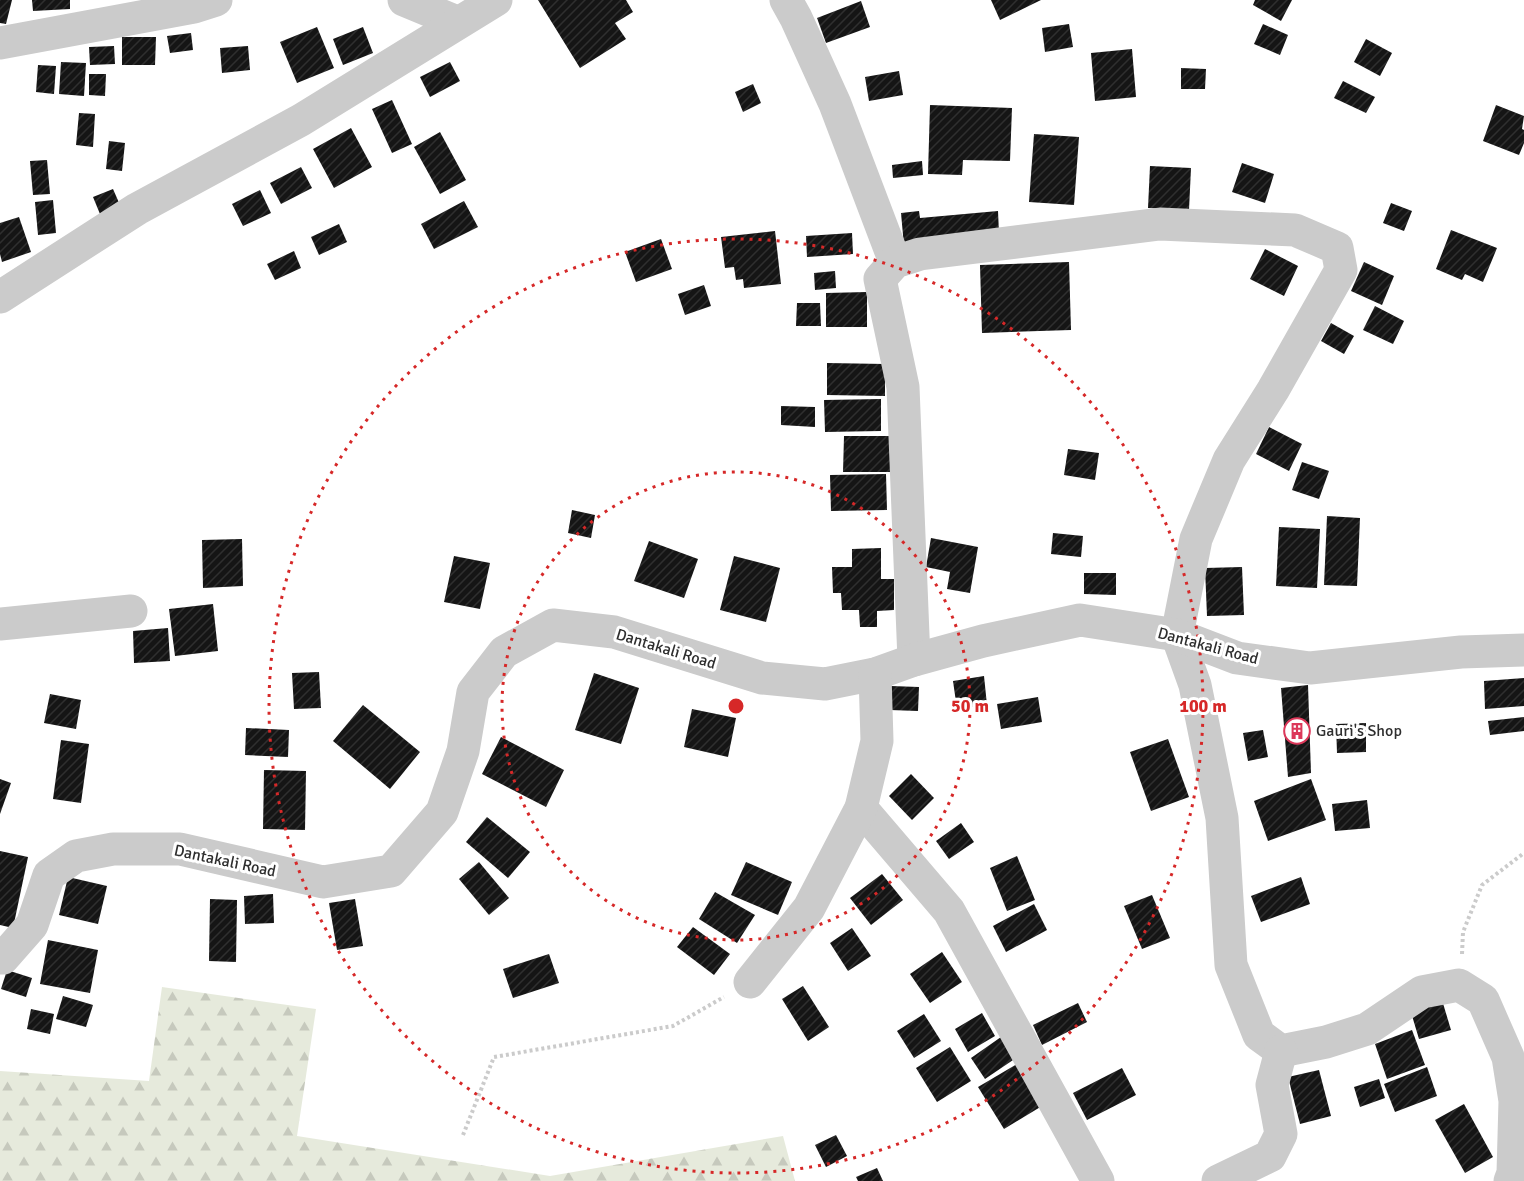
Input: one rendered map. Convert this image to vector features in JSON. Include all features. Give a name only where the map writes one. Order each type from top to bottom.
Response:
[{"type":"street","points":[[0,43],[194,8],[216,0]]},
{"type":"street","points":[[404,0],[457,22]]},
{"type":"street","points":[[0,297],[137,209],[301,120],[496,0]]},
{"type":"street","points":[[786,0],[835,104],[895,262]]},
{"type":"street","points":[[914,660],[903,387],[880,279],[895,262],[920,254],[1160,224],[1295,230],[1337,248],[1341,270],[1229,460],[1200,529],[1177,635],[1195,685],[1222,818],[1231,965],[1259,1035],[1281,1051],[1326,1042],[1367,1029],[1422,992],[1459,985],[1484,1000],[1516,1055],[1513,1173],[1510,1181]]},
{"type":"street","points":[[0,624],[131,610]]},
{"type":"street","name":"Dantakali Road","points":[[0,958],[3,958],[32,925],[49,875],[76,856],[113,849],[180,849],[323,882],[391,871],[442,812],[463,750],[473,692],[504,652],[553,625],[614,632],[762,678],[825,684],[875,674],[914,660],[983,641],[1080,620],[1177,635],[1237,658],[1310,668],[1461,652],[1524,650]]},
{"type":"street","points":[[750,982],[809,908],[861,808],[877,741],[875,674]]},
{"type":"street","points":[[861,808],[948,912],[1098,1181]]},
{"type":"street","points":[[1218,1181],[1270,1156],[1281,1134],[1272,1085],[1281,1051]]},
{"type":"path","points":[[1459,985],[1463,932],[1482,885],[1524,854]]},
{"type":"path","points":[[463,1135],[494,1057],[673,1026],[750,982]]},
{"type":"green space","points":[[162,987],[316,1009],[297,1136],[550,1176],[783,1136],[795,1181],[0,1181],[0,1071],[149,1081]]},
{"type":"building","points":[[0,0],[12,0],[6,24],[0,23]]},
{"type":"building","points":[[32,0],[70,0],[70,9],[33,11]]},
{"type":"building","points":[[538,0],[626,0],[633,12],[615,23],[626,39],[580,68]]},
{"type":"building","points":[[991,0],[1041,0],[1000,20]]},
{"type":"building","points":[[1255,0],[1292,0],[1281,21],[1253,5]]},
{"type":"building","points":[[861,1],[870,27],[826,43],[817,18]]},
{"type":"building","points":[[1069,24],[1073,47],[1045,52],[1042,28]]},
{"type":"building","points":[[1263,24],[1288,35],[1280,55],[1254,44]]},
{"type":"building","points":[[317,27],[334,68],[297,83],[280,42]]},
{"type":"building","points":[[363,27],[373,53],[343,65],[333,39]]},
{"type":"building","points":[[191,33],[193,50],[170,53],[167,36]]},
{"type":"building","points":[[122,37],[156,37],[155,65],[122,65]]},
{"type":"building","points":[[1366,39],[1392,53],[1380,76],[1354,62]]},
{"type":"building","points":[[114,46],[115,64],[90,65],[89,47]]},
{"type":"building","points":[[248,46],[250,70],[222,73],[220,48]]},
{"type":"building","points":[[1132,49],[1136,97],[1095,101],[1091,53]]},
{"type":"building","points":[[61,62],[86,63],[84,96],[59,94]]},
{"type":"building","points":[[450,62],[460,81],[430,97],[420,77]]},
{"type":"building","points":[[38,65],[56,66],[54,94],[36,92]]},
{"type":"building","points":[[1181,68],[1206,69],[1205,89],[1181,89]]},
{"type":"building","points":[[899,71],[903,95],[869,101],[865,77]]},
{"type":"building","points":[[89,74],[106,74],[105,96],[89,95]]},
{"type":"building","points":[[1343,81],[1375,97],[1366,113],[1334,98]]},
{"type":"building","points":[[753,84],[761,103],[743,112],[735,92]]},
{"type":"building","points":[[392,100],[412,144],[392,153],[372,109]]},
{"type":"building","points":[[930,105],[1012,108],[1010,161],[963,160],[962,175],[928,174]]},
{"type":"building","points":[[1496,105],[1524,116],[1522,129],[1524,130],[1524,143],[1519,155],[1483,141]]},
{"type":"building","points":[[79,113],[95,114],[93,147],[76,145]]},
{"type":"building","points":[[351,128],[372,167],[334,188],[313,149]]},
{"type":"building","points":[[440,132],[466,180],[440,194],[414,147]]},
{"type":"building","points":[[1034,134],[1079,137],[1074,205],[1029,202]]},
{"type":"building","points":[[109,141],[125,143],[122,171],[106,169]]},
{"type":"building","points":[[47,160],[50,194],[33,195],[30,161]]},
{"type":"building","points":[[922,161],[923,175],[893,178],[892,165]]},
{"type":"building","points":[[1242,163],[1274,174],[1265,203],[1232,192]]},
{"type":"building","points":[[1150,166],[1191,168],[1189,210],[1148,208]]},
{"type":"building","points":[[301,167],[312,188],[281,204],[270,183]]},
{"type":"building","points":[[113,189],[120,205],[100,214],[93,197]]},
{"type":"building","points":[[260,190],[271,213],[243,226],[232,204]]},
{"type":"building","points":[[53,200],[56,233],[38,235],[35,202]]},
{"type":"building","points":[[464,201],[478,227],[434,249],[421,224]]},
{"type":"building","points":[[1391,203],[1412,211],[1404,231],[1383,223]]},
{"type":"building","points":[[919,211],[920,218],[998,211],[999,233],[904,246],[901,213]]},
{"type":"building","points":[[19,217],[31,252],[2,262],[0,223]]},
{"type":"building","points":[[339,224],[347,242],[319,255],[311,237]]},
{"type":"building","points":[[1451,230],[1497,248],[1483,282],[1465,274],[1462,280],[1436,269]]},
{"type":"building","points":[[775,231],[781,284],[744,288],[743,279],[736,280],[734,267],[725,268],[721,237]]},
{"type":"building","points":[[852,233],[853,254],[807,257],[806,236]]},
{"type":"building","points":[[661,239],[672,269],[636,282],[625,252]]},
{"type":"building","points":[[1265,249],[1298,266],[1284,296],[1250,279]]},
{"type":"building","points":[[294,251],[301,268],[275,280],[267,264]]},
{"type":"building","points":[[1069,262],[1071,330],[982,333],[980,265]]},
{"type":"building","points":[[1364,262],[1394,276],[1382,305],[1351,291]]},
{"type":"building","points":[[835,271],[836,288],[815,290],[814,273]]},
{"type":"building","points":[[704,285],[711,306],[685,315],[678,294]]},
{"type":"building","points":[[867,292],[867,327],[826,327],[826,293]]},
{"type":"building","points":[[797,303],[820,303],[821,326],[796,326]]},
{"type":"building","points":[[1375,306],[1404,321],[1393,344],[1363,330]]},
{"type":"building","points":[[1331,323],[1354,336],[1344,354],[1321,341]]},
{"type":"building","points":[[827,363],[885,364],[885,396],[827,395]]},
{"type":"building","points":[[881,399],[881,431],[825,432],[824,400]]},
{"type":"building","points":[[781,406],[815,407],[815,427],[781,425]]},
{"type":"building","points":[[1269,427],[1302,444],[1289,471],[1256,454]]},
{"type":"building","points":[[844,436],[897,436],[896,472],[843,472]]},
{"type":"building","points":[[1068,449],[1099,453],[1095,480],[1064,475]]},
{"type":"building","points":[[1302,462],[1329,471],[1319,499],[1292,490]]},
{"type":"building","points":[[886,474],[887,510],[831,511],[830,475]]},
{"type":"building","points":[[572,510],[595,515],[591,538],[568,533]]},
{"type":"building","points":[[1327,516],[1360,518],[1357,586],[1324,585]]},
{"type":"building","points":[[1279,527],[1320,529],[1317,588],[1276,586]]},
{"type":"building","points":[[1053,533],[1083,536],[1081,557],[1051,554]]},
{"type":"building","points":[[931,538],[978,547],[970,593],[947,589],[950,572],[926,567]]},
{"type":"building","points":[[242,539],[243,586],[203,588],[202,540]]},
{"type":"building","points":[[649,541],[698,559],[684,598],[634,581]]},
{"type":"building","points":[[881,548],[881,579],[894,579],[894,610],[877,611],[877,627],[860,627],[859,610],[842,610],[841,593],[833,593],[832,567],[852,567],[852,549]]},
{"type":"building","points":[[454,556],[490,563],[480,609],[444,602]]},
{"type":"building","points":[[734,556],[780,568],[766,622],[720,610]]},
{"type":"building","points":[[1242,567],[1244,615],[1207,616],[1205,568]]},
{"type":"building","points":[[1084,573],[1116,573],[1116,595],[1084,594]]},
{"type":"building","points":[[213,604],[218,651],[175,656],[169,609]]},
{"type":"building","points":[[168,628],[170,661],[134,663],[133,631]]},
{"type":"building","points":[[319,672],[321,708],[294,709],[292,673]]},
{"type":"building","points":[[594,673],[639,688],[621,744],[575,730]]},
{"type":"building","points":[[984,676],[987,705],[957,709],[953,681]]},
{"type":"building","points":[[1524,678],[1524,706],[1485,709],[1484,681]]},
{"type":"building","name":"Gauri's Shop","points":[[1308,685],[1311,773],[1288,777],[1281,688]]},
{"type":"building","points":[[891,686],[919,687],[918,711],[890,710]]},
{"type":"building","points":[[50,694],[81,700],[76,729],[44,723]]},
{"type":"building","points":[[1038,697],[1042,722],[1001,729],[997,704]]},
{"type":"building","points":[[363,705],[420,752],[390,789],[333,741]]},
{"type":"building","points":[[692,709],[736,718],[728,757],[684,747]]},
{"type":"building","points":[[1524,717],[1524,731],[1490,735],[1488,721]]},
{"type":"building","points":[[1366,723],[1366,752],[1337,753],[1336,724]]},
{"type":"building","points":[[246,728],[289,730],[288,757],[245,755]]},
{"type":"building","points":[[1263,730],[1268,757],[1248,761],[1243,733]]},
{"type":"building","points":[[501,737],[564,770],[546,807],[482,774]]},
{"type":"building","points":[[1168,739],[1189,797],[1151,811],[1130,752]]},
{"type":"building","points":[[61,740],[89,744],[81,803],[53,799]]},
{"type":"building","points":[[264,770],[306,771],[305,830],[263,829]]},
{"type":"building","points":[[911,774],[934,798],[912,820],[889,796]]},
{"type":"building","points":[[0,779],[11,783],[0,814]]},
{"type":"building","points":[[1311,779],[1326,820],[1268,841],[1254,801]]},
{"type":"building","points":[[1367,800],[1370,828],[1335,831],[1332,804]]},
{"type":"building","points":[[487,817],[530,852],[508,878],[466,842]]},
{"type":"building","points":[[961,823],[974,842],[949,859],[936,841]]},
{"type":"building","points":[[0,851],[28,857],[13,928],[0,925]]},
{"type":"building","points":[[1017,856],[1035,900],[1007,911],[990,868]]},
{"type":"building","points":[[479,862],[509,898],[489,915],[459,879]]},
{"type":"building","points":[[746,862],[792,882],[778,915],[731,895]]},
{"type":"building","points":[[882,874],[903,900],[871,925],[850,898]]},
{"type":"building","points":[[68,877],[107,886],[98,924],[59,915]]},
{"type":"building","points":[[1301,877],[1310,904],[1261,922],[1251,896]]},
{"type":"building","points":[[715,892],[755,915],[737,943],[699,919]]},
{"type":"building","points":[[273,894],[274,923],[245,924],[244,896]]},
{"type":"building","points":[[1152,895],[1170,938],[1142,949],[1124,906]]},
{"type":"building","points":[[210,899],[237,900],[236,962],[209,961]]},
{"type":"building","points":[[355,899],[363,946],[337,950],[329,903]]},
{"type":"building","points":[[1034,904],[1047,930],[1006,952],[993,926]]},
{"type":"building","points":[[693,927],[730,954],[714,975],[677,947]]},
{"type":"building","points":[[852,928],[871,956],[848,971],[830,943]]},
{"type":"building","points":[[48,940],[98,950],[90,993],[40,984]]},
{"type":"building","points":[[942,952],[962,982],[930,1003],[910,974]]},
{"type":"building","points":[[549,954],[559,983],[513,998],[503,969]]},
{"type":"building","points":[[7,970],[32,978],[26,997],[1,989]]},
{"type":"building","points":[[803,986],[829,1027],[808,1041],[782,999]]},
{"type":"building","points":[[63,996],[93,1005],[86,1027],[56,1019]]},
{"type":"building","points":[[1442,1000],[1451,1030],[1419,1039],[1410,1009]]},
{"type":"building","points":[[1078,1003],[1087,1022],[1042,1045],[1033,1025]]},
{"type":"building","points":[[31,1009],[54,1014],[50,1034],[27,1029]]},
{"type":"building","points":[[982,1013],[995,1036],[968,1052],[955,1029]]},
{"type":"building","points":[[924,1014],[941,1041],[914,1058],[897,1031]]},
{"type":"building","points":[[1412,1030],[1425,1065],[1387,1079],[1375,1044]]},
{"type":"building","points":[[1001,1037],[1016,1058],[985,1079],[971,1058]]},
{"type":"building","points":[[950,1047],[971,1081],[937,1102],[916,1068]]},
{"type":"building","points":[[1017,1064],[1042,1106],[1004,1129],[978,1087]]},
{"type":"building","points":[[1427,1067],[1437,1096],[1395,1112],[1384,1084]]},
{"type":"building","points":[[1122,1068],[1136,1095],[1087,1120],[1073,1093]]},
{"type":"building","points":[[1319,1070],[1331,1116],[1300,1124],[1288,1077]]},
{"type":"building","points":[[1379,1079],[1385,1098],[1360,1107],[1354,1087]]},
{"type":"building","points":[[1464,1104],[1493,1157],[1465,1173],[1435,1120]]},
{"type":"building","points":[[836,1135],[847,1156],[826,1167],[815,1145]]},
{"type":"building","points":[[877,1168],[883,1181],[858,1181],[856,1177]]},
{"type":"place","name":"Gauri's Shop","points":[[1297,731]]}]
